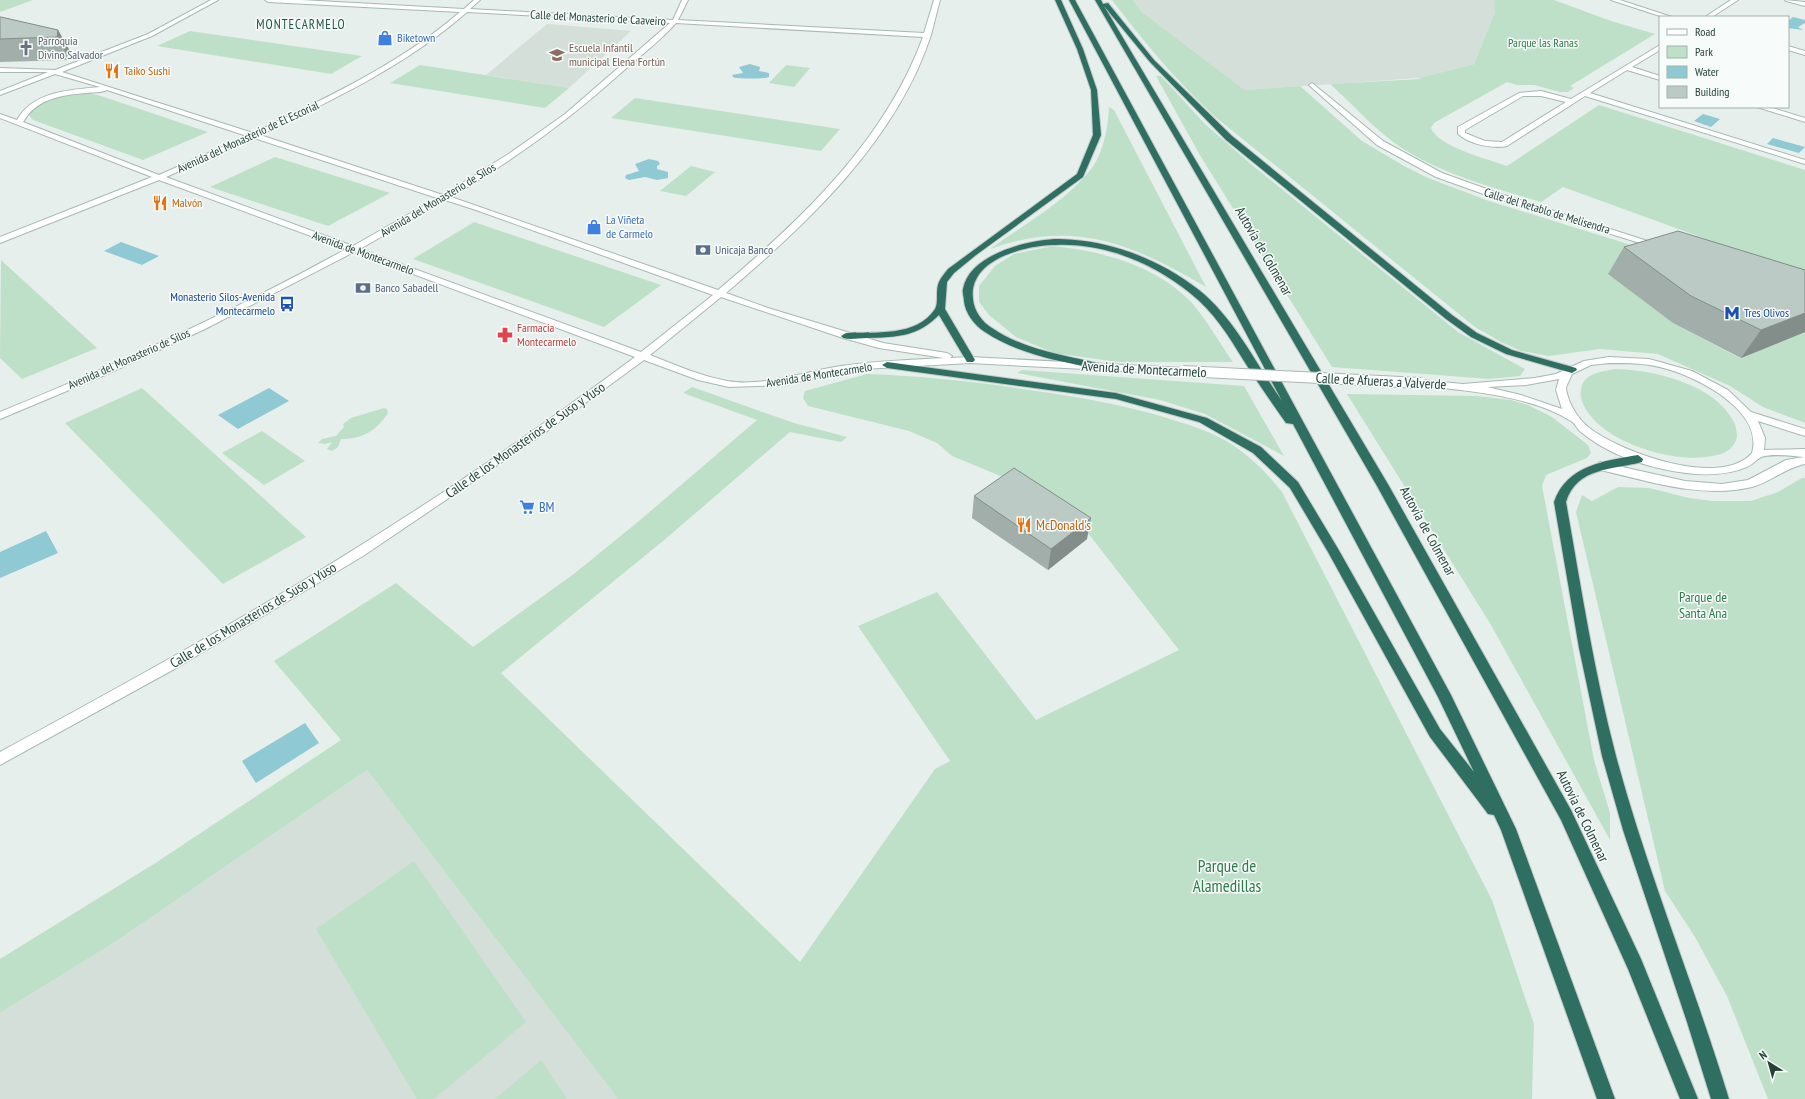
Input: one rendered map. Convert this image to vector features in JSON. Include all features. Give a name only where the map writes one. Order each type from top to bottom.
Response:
[{"type":"highway","points":[[846,336],[893,334],[925,324],[940,309],[944,282],[951,271],[1080,174],[1097,135],[1094,90],[1080,49],[1058,0]]},
{"type":"highway","points":[[1072,0],[1134,112],[1323,470],[1444,695],[1508,829],[1606,1099]]},
{"type":"highway","name":"Autovía de Colmenar","points":[[1098,0],[1383,486],[1566,815],[1635,965],[1689,1099]]},
{"type":"highway","points":[[1103,0],[1152,61],[1230,138],[1449,317],[1474,335],[1509,352],[1569,371]]},
{"type":"highway","points":[[1097,366],[1048,355],[1012,343],[988,329],[972,314],[967,297],[969,283],[977,271],[993,258],[1011,249],[1056,241],[1104,247],[1128,253],[1154,266],[1189,288],[1223,320],[1323,470]]},
{"type":"highway","points":[[940,309],[970,360]]},
{"type":"highway","points":[[887,365],[1116,396],[1203,420],[1257,450],[1294,485],[1333,550],[1435,733],[1508,829]]},
{"type":"highway","points":[[1638,459],[1600,466],[1573,479],[1568,485],[1560,502],[1591,681],[1619,790],[1659,917],[1701,1035],[1720,1099]]},
{"type":"street","points":[[0,93],[150,34],[215,0]]},
{"type":"street","name":"Calle del Monasterio de Caaveiro","points":[[268,0],[928,35]]},
{"type":"street","name":"Avenida del Monasterio de El Escorial","points":[[0,240],[162,178],[256,135],[381,70],[416,48],[465,11],[477,0]]},
{"type":"street","name":"Avenida del Monasterio de Silos","points":[[0,416],[170,341],[274,292],[355,249],[446,197],[545,134],[587,102],[674,22],[685,0]]},
{"type":"street","name":"Calle de los Monasterios de Suso y Yuso","points":[[0,759],[130,688],[345,561],[547,428],[645,356],[721,293],[800,221],[861,152],[900,96],[928,35],[937,0]]},
{"type":"street","points":[[1614,0],[1666,16]]},
{"type":"street","points":[[1710,16],[1735,0]]},
{"type":"street","points":[[1788,0],[1805,4]]},
{"type":"street","points":[[1572,102],[1543,93],[1531,92],[1521,94],[1461,129],[1462,134],[1482,143],[1494,146],[1504,144],[1585,94],[1627,68],[1659,48]]},
{"type":"street","points":[[1789,48],[1805,53]]},
{"type":"street","points":[[1627,68],[1659,78]]},
{"type":"street","points":[[0,70],[15,69],[56,72]]},
{"type":"street","name":"Avenida de Montecarmelo","points":[[56,72],[256,135],[410,187],[446,197],[846,336],[882,346],[970,360]]},
{"type":"street","name":"Calle del Retablo de Melisendra","points":[[1312,85],[1380,143],[1439,175],[1492,194],[1670,249]]},
{"type":"street","name":"Avenida de Montecarmelo","points":[[19,123],[26,109],[53,96],[109,88]]},
{"type":"street","points":[[1585,94],[1805,162]]},
{"type":"street","points":[[1764,108],[1805,120]]},
{"type":"street","name":"Avenida de Montecarmelo","points":[[0,116],[162,178],[702,378],[741,385],[786,382],[834,370],[970,360],[1295,376]]},
{"type":"street","name":"Calle de Afueras a Valverde","points":[[1467,386],[1486,383],[1524,383],[1545,379],[1569,371],[1588,362],[1608,359],[1632,360],[1658,364],[1709,384],[1732,398],[1748,414]]},
{"type":"street","points":[[1569,371],[1561,388],[1563,400],[1573,418],[1597,438],[1638,459],[1682,470],[1711,472],[1736,468],[1747,464],[1757,454],[1761,442],[1758,428],[1748,414]]},
{"type":"street","name":"Calle de Afueras a Valverde","points":[[1295,376],[1467,386],[1530,400],[1573,418]]},
{"type":"street","points":[[1748,414],[1805,433]]},
{"type":"street","points":[[1757,454],[1781,452],[1805,453]]},
{"type":"street","points":[[1600,466],[1685,485],[1722,488],[1751,483],[1790,463],[1805,460]]},
{"type":"shaded area","points":[[1133,0],[1496,0],[1495,12],[1474,64],[1419,78],[1245,90],[1142,12]]},
{"type":"shaded area","name":"Escuela Infantil municipal Elena Fortún","points":[[547,24],[631,31],[569,88],[486,75]]},
{"type":"shaded area","points":[[367,770],[618,1099],[0,1099],[0,1013],[112,944]]},
{"type":"green space","points":[[0,0],[33,0],[0,12]]},
{"type":"green space","points":[[1112,0],[1133,0],[1142,12],[1245,90],[1300,86],[1362,141],[1404,166],[1428,178],[1489,201],[1660,254],[1673,323],[1740,358],[1805,332],[1805,423],[1763,407],[1730,386],[1658,354],[1600,349],[1549,356],[1521,351],[1501,342],[1475,327],[1213,115],[1160,60]]},
{"type":"green space","name":"Parque las Ranas","points":[[1494,0],[1554,0],[1611,21],[1655,34],[1570,86],[1574,88],[1568,92],[1560,92],[1534,85],[1517,85],[1507,82],[1434,123],[1431,128],[1435,135],[1453,147],[1464,152],[1507,166],[1599,105],[1805,170],[1805,275],[1563,187],[1541,202],[1454,174],[1421,159],[1385,136],[1330,84],[1420,79],[1419,78],[1474,64],[1495,12]]},
{"type":"green space","points":[[190,31],[362,56],[331,74],[157,46]]},
{"type":"green space","points":[[420,65],[569,88],[545,108],[390,83]]},
{"type":"green space","points":[[786,65],[810,68],[794,87],[769,83]]},
{"type":"green space","points":[[1156,76],[1161,76],[1205,124],[1252,165],[1458,332],[1525,369],[1520,376],[1490,379],[1332,367],[1201,157]]},
{"type":"green space","points":[[87,93],[98,95],[208,132],[143,160],[33,120],[28,114],[41,104],[55,98],[71,94]]},
{"type":"green space","points":[[635,98],[840,129],[821,151],[611,118]]},
{"type":"green space","points":[[1109,107],[1114,110],[1206,287],[1153,259],[1128,248],[1102,241],[1076,237],[1049,236],[1020,240],[990,249],[1044,212],[1082,180],[1092,168],[1100,154],[1105,139]]},
{"type":"green space","points":[[275,157],[390,193],[328,226],[210,187]]},
{"type":"green space","points":[[691,166],[715,172],[686,196],[660,191]]},
{"type":"green space","points":[[474,222],[661,285],[604,327],[413,259]]},
{"type":"green space","points":[[1053,246],[1072,248],[1109,256],[1144,269],[1161,278],[1177,289],[1191,302],[1233,362],[1118,362],[1054,353],[1016,337],[989,315],[979,302],[979,286],[995,266],[1014,254]]},
{"type":"green space","points":[[1,260],[97,348],[22,379],[0,358]]},
{"type":"green space","points":[[1615,369],[1648,372],[1665,376],[1698,389],[1713,398],[1725,409],[1734,422],[1737,437],[1734,444],[1726,452],[1706,457],[1690,458],[1672,456],[1653,452],[1634,445],[1600,426],[1588,413],[1581,398],[1582,385],[1587,378],[1599,372]]},
{"type":"green space","points":[[1022,370],[1244,386],[1284,456],[1205,414],[1160,400],[1017,373]]},
{"type":"green space","name":"Parque de Alamedillas","points":[[867,374],[931,378],[994,385],[1052,393],[1118,405],[1151,413],[1201,429],[1234,446],[1260,467],[1282,492],[1492,900],[1534,1024],[1532,1099],[618,1099],[367,770],[112,944],[0,1013],[0,959],[157,862],[341,740],[274,661],[396,583],[473,647],[575,573],[639,521],[757,420],[683,393],[692,387],[794,423],[847,437],[841,442],[790,432],[663,541],[501,673],[800,962],[935,769],[950,761],[858,626],[937,592],[1036,720],[1179,650],[1084,528],[1010,480],[952,456],[937,443],[909,431],[808,406],[803,398],[805,391]]},
{"type":"green space","points":[[142,388],[306,537],[223,584],[65,423]]},
{"type":"green space","points":[[1347,394],[1477,396],[1511,400],[1528,405],[1552,417],[1588,445],[1591,453],[1587,458],[1546,475],[1542,486],[1594,760],[1610,813],[1610,840],[1491,625]]},
{"type":"green space","points":[[384,408],[387,409],[388,413],[379,425],[368,433],[349,439],[341,439],[338,447],[332,451],[327,449],[332,442],[325,444],[318,443],[322,439],[336,436],[344,427],[343,424],[351,418]]},
{"type":"green space","points":[[262,431],[305,461],[264,485],[222,453]]},
{"type":"green space","name":"Parque de Santa Ana","points":[[1802,478],[1805,478],[1805,1099],[1768,1099],[1727,996],[1695,937],[1665,891],[1576,512],[1582,495],[1592,501],[1618,487],[1649,488],[1689,498],[1713,501],[1751,501],[1778,492]]},
{"type":"green space","points":[[414,861],[526,1022],[434,1099],[417,1099],[316,929]]},
{"type":"green space","points":[[541,1060],[567,1099],[495,1099]]},
{"type":"water","points":[[1793,17],[1805,20],[1805,23],[1798,27],[1803,30],[1789,28],[1789,20]]},
{"type":"water","points":[[750,64],[760,67],[759,71],[769,73],[769,77],[733,77],[732,75],[743,73],[739,67]]},
{"type":"water","points":[[1703,114],[1720,119],[1711,127],[1694,121]]},
{"type":"water","points":[[1773,138],[1805,147],[1799,153],[1767,144]]},
{"type":"water","points":[[649,159],[658,161],[660,164],[657,166],[657,169],[668,172],[668,178],[657,180],[645,177],[629,180],[625,178],[626,175],[639,171],[635,164]]},
{"type":"water","points":[[121,242],[159,256],[142,265],[104,251]]},
{"type":"water","points":[[269,388],[289,401],[238,429],[218,415]]},
{"type":"water","points":[[46,531],[58,553],[0,578],[0,552]]},
{"type":"water","points":[[305,723],[319,743],[256,783],[242,761]]},
{"type":"building","points":[[0,17],[58,30],[57,37],[0,39]]},
{"type":"building","points":[[1678,231],[1805,270],[1805,313],[1761,330],[1691,296],[1624,247]]},
{"type":"building","points":[[1014,468],[1091,518],[1051,549],[974,496]]},
{"type":"place","name":"Biketown","points":[[385,38]]},
{"type":"place","name":"Parroquia Divino Salvador","points":[[26,48]]},
{"type":"place","name":"Escuela Infantil municipal Elena Fortún","points":[[557,55]]},
{"type":"place","name":"Taiko Sushi","points":[[112,71]]},
{"type":"place","name":"Malvón","points":[[160,203]]},
{"type":"place","name":"La Viñeta de Carmelo","points":[[594,227]]},
{"type":"place","name":"Unicaja Banco","points":[[703,250]]},
{"type":"place","name":"Banco Sabadell","points":[[363,288]]},
{"type":"place","name":"Monasterio Silos-Avenida Montecarmelo","points":[[287,304]]},
{"type":"place","name":"Tres Olivos","points":[[1732,313]]},
{"type":"place","name":"Farmacia Montecarmelo","points":[[505,335]]},
{"type":"place","name":"BM","points":[[527,507]]},
{"type":"place","name":"McDonald's","points":[[1024,525]]},
{"type":"district","name":"MONTECARMELO","points":[[301,24]]}]
